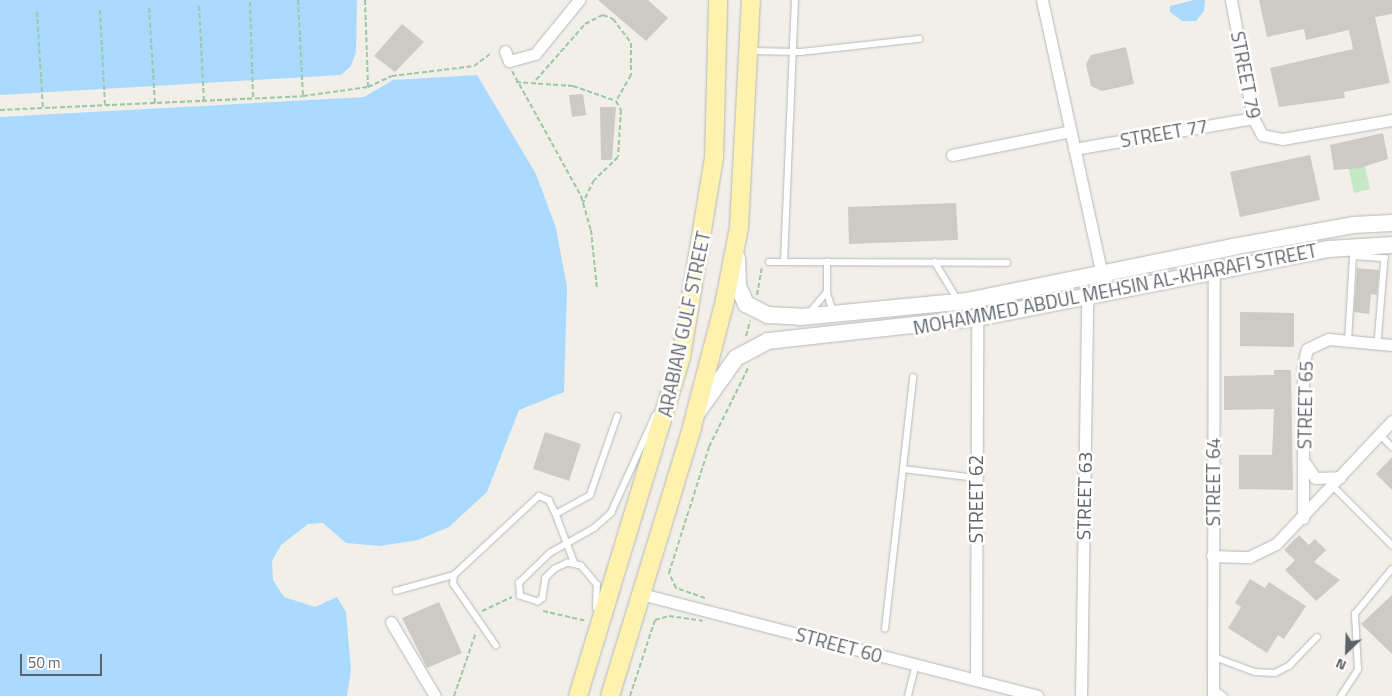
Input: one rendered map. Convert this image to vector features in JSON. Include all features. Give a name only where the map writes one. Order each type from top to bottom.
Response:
[{"type":"main road","name":"ARABIAN GULF STREET","points":[[578,696],[593,628],[658,443],[681,357],[713,168],[718,0]]},
{"type":"main road","name":"ARABIAN GULF STREET","points":[[610,696],[694,418],[738,227],[751,46],[751,0]]},
{"type":"main road","points":[[751,46],[761,0]]},
{"type":"main road","name":"MOHAMMED ABDUL MEHSIN AL-KHARAFI STREET","points":[[738,227],[738,279],[743,301],[768,315],[801,317],[838,315],[959,302],[1353,225],[1392,223]]},
{"type":"main road","points":[[1374,245],[1392,240]]},
{"type":"main road","name":"MOHAMMED ABDUL MEHSIN AL-KHARAFI STREET","points":[[694,418],[742,353],[768,341],[850,334],[977,318],[1329,249],[1392,245]]},
{"type":"main road","points":[[838,315],[850,334]]},
{"type":"main road","points":[[658,443],[658,458],[639,523],[649,533],[663,525]]},
{"type":"street","points":[[507,56],[535,54],[579,0]]},
{"type":"street","points":[[1042,0],[1106,293]]},
{"type":"street","name":"STREET 79","points":[[1231,0],[1253,118],[1260,133],[1275,139],[1392,120]]},
{"type":"street","name":"STREET 77","points":[[1074,149],[1253,118]]},
{"type":"street","points":[[952,155],[1070,131]]},
{"type":"street","name":"STREET 64","points":[[1212,693],[1214,271]]},
{"type":"street","name":"STREET 63","points":[[1081,696],[1088,297]]},
{"type":"street","name":"STREET 62","points":[[976,680],[977,318]]},
{"type":"street","name":"STREET 65","points":[[1303,518],[1305,353],[1320,340],[1392,345]]},
{"type":"street","points":[[1212,556],[1241,558],[1262,553],[1303,518],[1392,421]]},
{"type":"street","name":"STREET 65","points":[[1304,459],[1315,478],[1336,481]]},
{"type":"street","name":"STREET 60","points":[[641,594],[1037,696]]},
{"type":"street","points":[[391,622],[435,696]]},
{"type":"lane","points":[[784,262],[796,0]]},
{"type":"lane","points":[[751,46],[793,51],[919,39]]},
{"type":"lane","points":[[1348,341],[1353,256],[1385,258],[1378,344]]},
{"type":"lane","points":[[769,262],[1007,263]]},
{"type":"lane","points":[[827,262],[827,292],[838,315]]},
{"type":"lane","points":[[935,262],[959,302]]},
{"type":"lane","points":[[801,317],[827,292]]},
{"type":"lane","points":[[593,628],[597,586],[586,570],[574,564],[550,573],[541,601],[530,602],[520,596],[523,576],[611,513],[681,357]]},
{"type":"lane","points":[[885,629],[913,378]]},
{"type":"lane","points":[[556,514],[590,495],[616,417]]},
{"type":"lane","points":[[1380,434],[1392,446]]},
{"type":"lane","points":[[902,469],[976,478]]},
{"type":"lane","points":[[1336,481],[1392,545]]},
{"type":"lane","points":[[396,591],[454,575],[535,497],[549,500],[568,543],[574,564]]},
{"type":"lane","points":[[1341,696],[1358,670],[1355,614],[1392,569]]},
{"type":"lane","points":[[454,575],[453,584],[496,646]]},
{"type":"lane","points":[[1212,656],[1255,672],[1275,673],[1289,666],[1318,637]]},
{"type":"lane","points":[[908,696],[916,665]]},
{"type":"lane","points":[[1212,693],[1224,696]]},
{"type":"path","points":[[298,0],[303,96]]},
{"type":"path","points":[[366,0],[368,87]]},
{"type":"path","points":[[250,2],[253,98]]},
{"type":"path","points":[[199,6],[204,100]]},
{"type":"path","points":[[149,8],[155,103]]},
{"type":"path","points":[[100,10],[106,107]]},
{"type":"path","points":[[37,12],[43,110]]},
{"type":"path","points":[[536,80],[585,24],[603,14],[618,24],[631,43],[631,75],[616,101]]},
{"type":"path","points":[[0,110],[43,110],[303,96],[368,87],[392,76],[474,66],[490,54]]},
{"type":"path","points":[[507,56],[516,82],[583,203],[591,230],[597,289]]},
{"type":"path","points":[[516,82],[536,80],[573,86],[616,101],[623,118],[618,157],[594,180],[583,203]]},
{"type":"path","points":[[630,696],[655,620],[669,616],[702,624],[709,599],[676,588],[669,573],[709,448],[751,370],[742,353]]},
{"type":"path","points":[[454,696],[483,609],[512,597]]},
{"type":"path","points":[[543,611],[585,619],[593,628]]},
{"type":"green space","points":[[1362,152],[1370,189],[1354,193],[1346,156]]},
{"type":"water","points":[[0,0],[357,0],[356,52],[351,66],[341,75],[0,95]]},
{"type":"water","points":[[1194,0],[1205,0],[1204,11],[1196,21],[1182,21],[1170,12],[1170,6]]},
{"type":"water","points":[[477,75],[536,174],[556,228],[567,287],[564,392],[519,410],[487,492],[449,527],[418,540],[380,546],[346,543],[323,523],[308,524],[281,545],[272,561],[273,580],[284,597],[315,607],[337,597],[346,612],[351,670],[347,696],[0,696],[0,117],[364,97],[393,80]]},
{"type":"building","points":[[598,0],[648,0],[668,18],[646,41]]},
{"type":"building","points":[[1259,0],[1392,0],[1392,14],[1375,17],[1390,83],[1344,92],[1345,98],[1279,107],[1270,68],[1353,49],[1349,30],[1306,40],[1304,29],[1267,37]]},
{"type":"building","points":[[402,24],[424,42],[395,72],[374,56]]},
{"type":"building","points":[[1126,47],[1134,84],[1102,91],[1091,86],[1086,64],[1091,55]]},
{"type":"building","points":[[583,94],[586,115],[572,117],[569,95]]},
{"type":"building","points":[[600,107],[616,107],[612,160],[601,160]]},
{"type":"building","points":[[1383,133],[1388,159],[1360,168],[1334,170],[1330,145]]},
{"type":"building","points":[[1310,155],[1320,200],[1240,217],[1230,172]]},
{"type":"building","points":[[956,203],[958,240],[849,244],[848,207]]},
{"type":"building","points":[[1357,268],[1379,270],[1377,295],[1371,294],[1369,314],[1354,312]]},
{"type":"building","points":[[1240,312],[1294,313],[1294,347],[1240,346]]},
{"type":"building","points":[[1274,370],[1291,370],[1293,490],[1239,489],[1239,455],[1272,455],[1274,409],[1224,410],[1224,376],[1274,375]]},
{"type":"building","points":[[545,432],[581,444],[569,481],[533,469]]},
{"type":"building","points":[[1392,457],[1392,490],[1376,474]]},
{"type":"building","points":[[1299,535],[1309,545],[1315,539],[1326,550],[1314,562],[1340,580],[1316,601],[1285,570],[1295,560],[1284,550]]},
{"type":"building","points":[[1250,579],[1265,588],[1269,582],[1306,606],[1284,639],[1278,635],[1267,653],[1228,628],[1241,607],[1235,603]]},
{"type":"building","points":[[1392,595],[1392,654],[1361,624]]},
{"type":"building","points":[[439,602],[462,653],[427,668],[402,618]]}]
